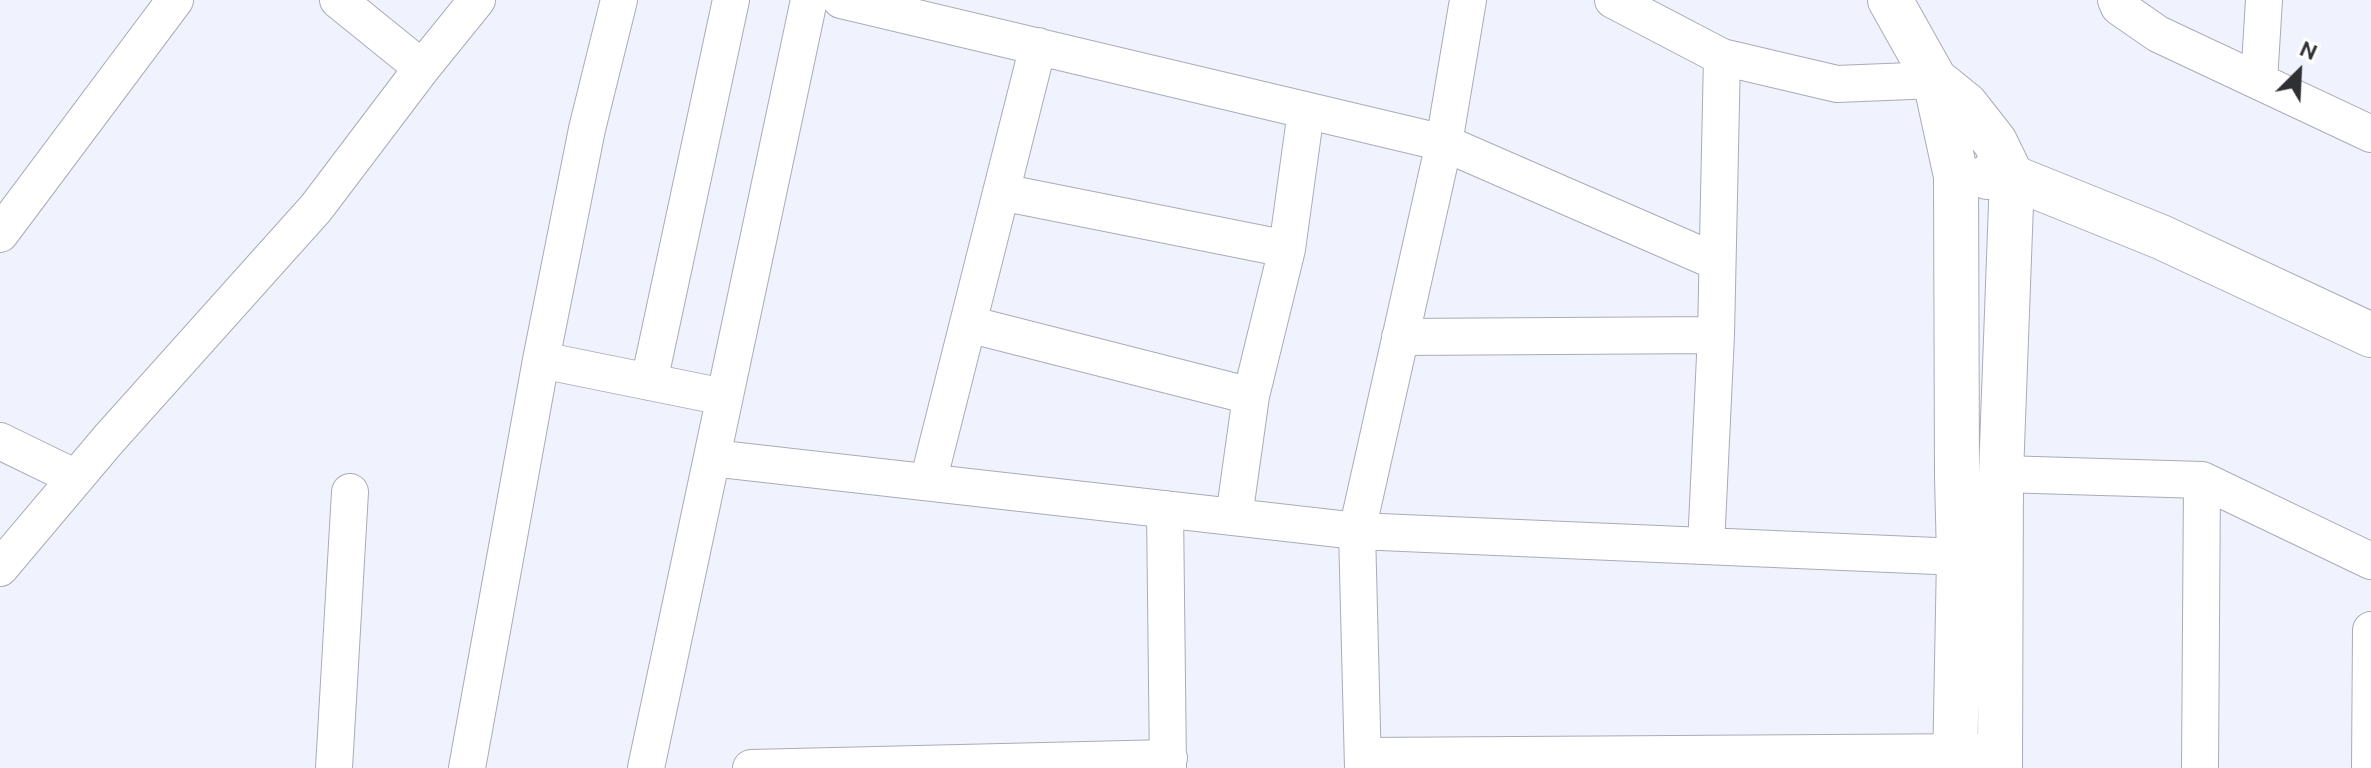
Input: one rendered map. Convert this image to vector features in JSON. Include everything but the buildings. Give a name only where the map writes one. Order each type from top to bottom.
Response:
[{"type":"street","points":[[0,234],[175,0]]},
{"type":"street","points":[[338,0],[422,68]]},
{"type":"street","points":[[0,568],[316,208],[477,0]]},
{"type":"street","points":[[467,768],[541,360],[587,129],[619,0]]},
{"type":"street","points":[[649,382],[731,0]]},
{"type":"street","points":[[646,768],[809,0]]},
{"type":"street","points":[[841,0],[1444,143],[1717,262]]},
{"type":"street","points":[[1468,0],[1444,143],[1357,531],[1363,762],[2000,759],[2001,474],[2012,177],[1995,142],[1966,105],[1935,80],[1837,84],[1722,57],[1613,0]]},
{"type":"street","points":[[1890,0],[1935,80],[1956,176],[1959,557],[1955,761]]},
{"type":"street","points":[[2116,0],[2119,7],[2158,34],[2371,134]]},
{"type":"street","points":[[2259,81],[2264,0]]},
{"type":"street","points":[[928,482],[1038,46]]},
{"type":"street","points":[[1706,546],[1716,335],[1722,57]]},
{"type":"street","points":[[1234,517],[1251,396],[1287,249],[1306,111]]},
{"type":"street","points":[[1956,176],[2012,177],[2161,237],[2371,335]]},
{"type":"street","points":[[1001,192],[1287,249]]},
{"type":"street","points":[[968,324],[1251,396]]},
{"type":"street","points":[[1400,337],[1716,335]]},
{"type":"street","points":[[541,360],[724,397]]},
{"type":"street","points":[[0,441],[76,478]]},
{"type":"street","points":[[712,458],[1357,531],[1959,557]]},
{"type":"street","points":[[2001,474],[2202,480],[2371,561]]},
{"type":"street","points":[[2200,768],[2202,480]]},
{"type":"street","points":[[334,768],[350,492]]},
{"type":"street","points":[[751,768],[1168,763],[1165,509]]},
{"type":"street","points":[[2370,768],[2371,630]]}]
